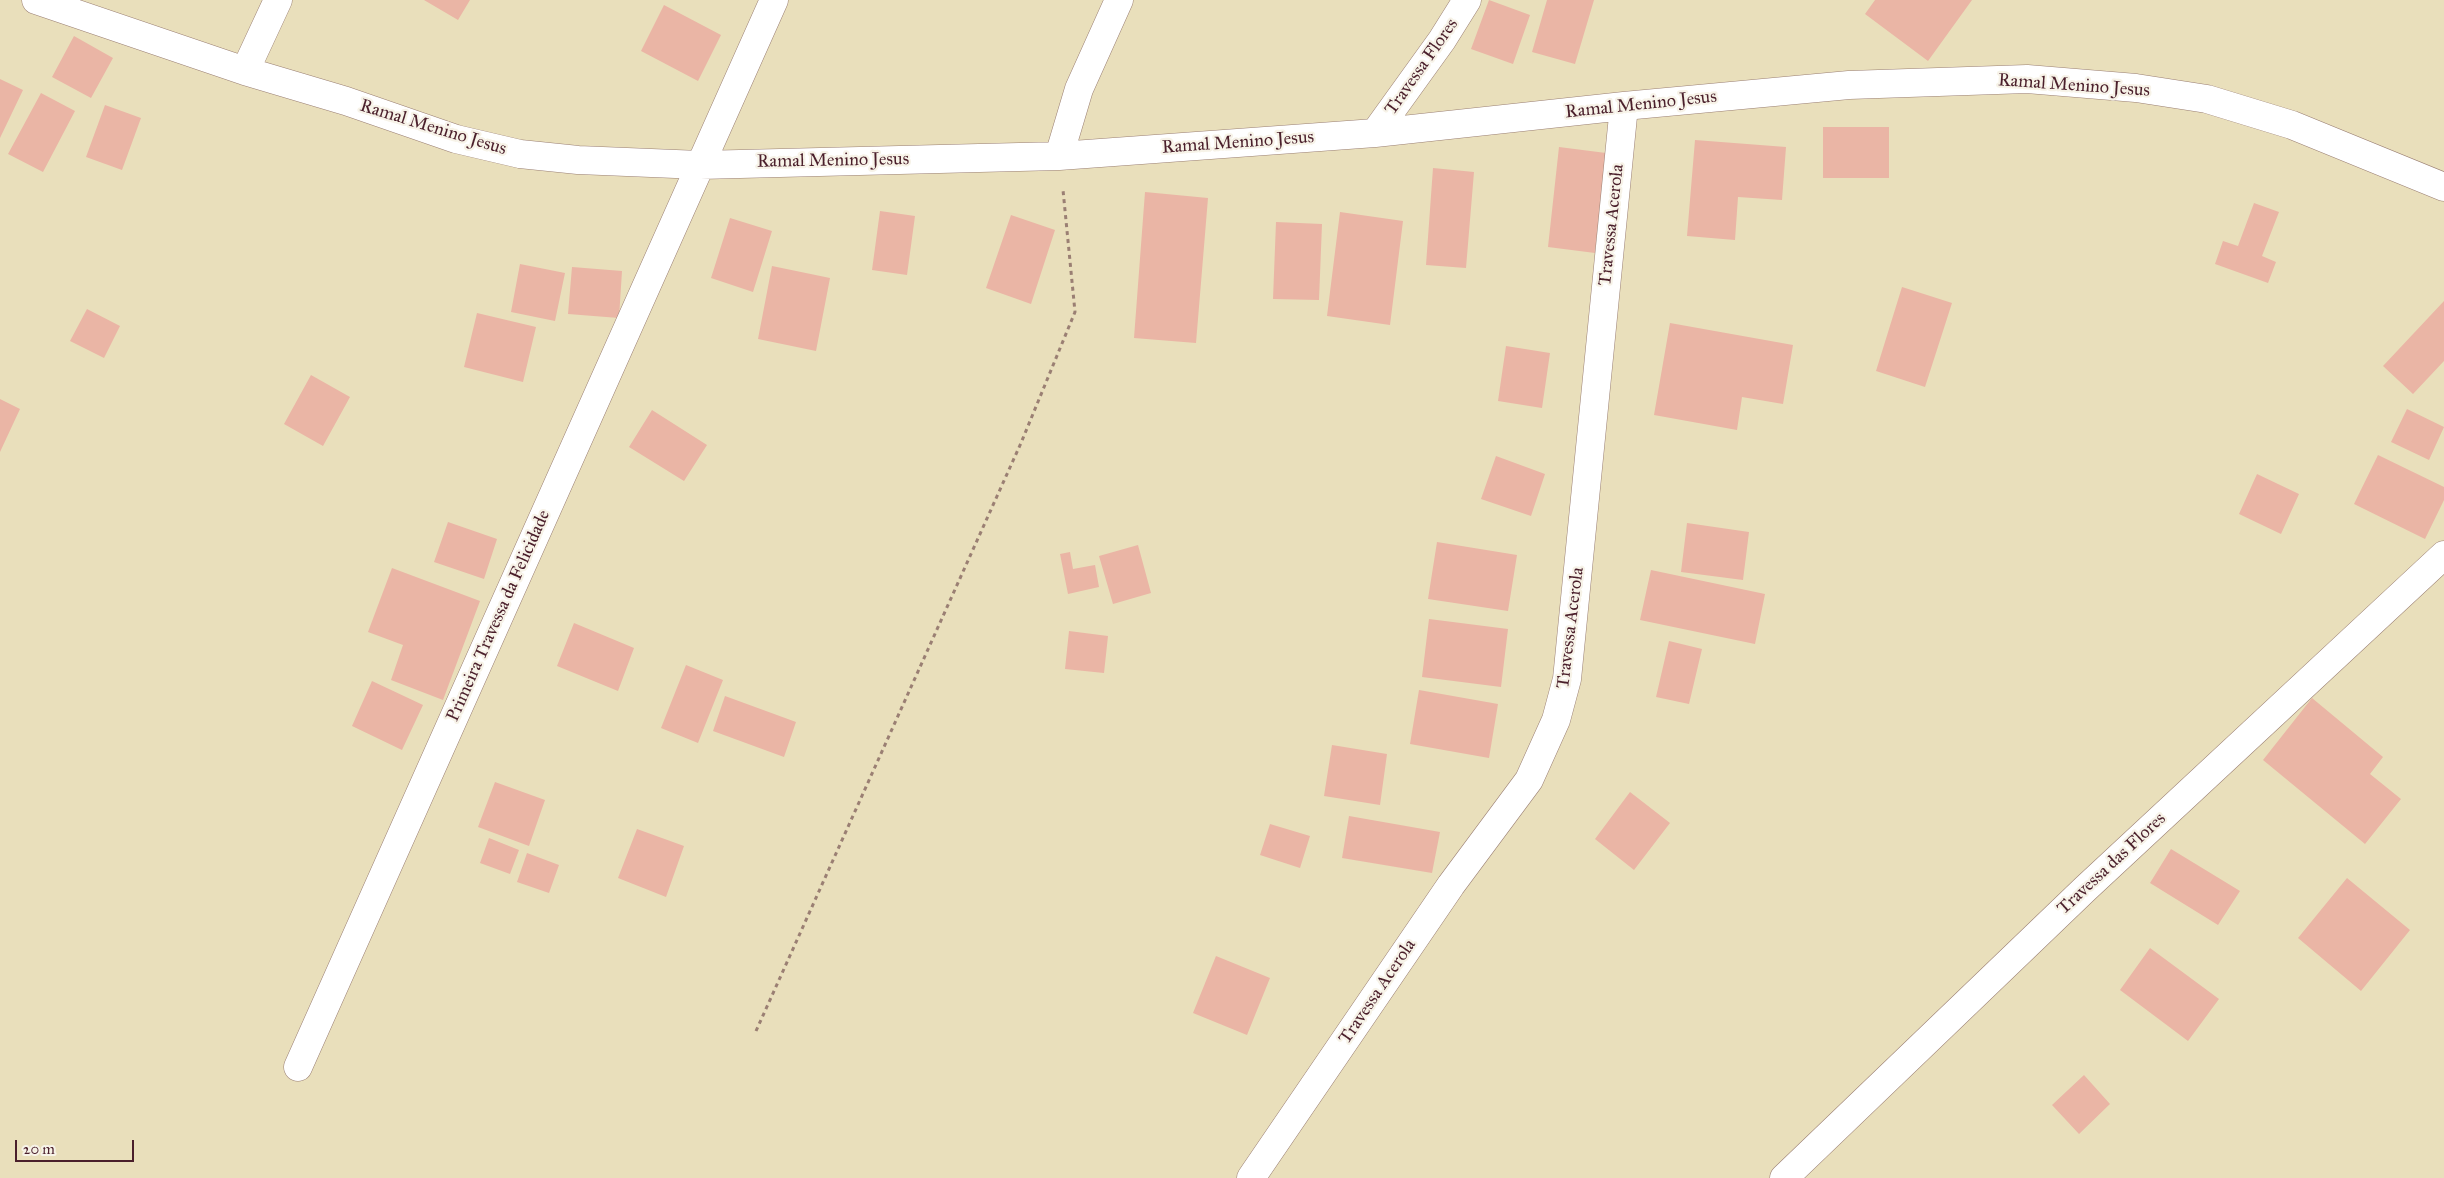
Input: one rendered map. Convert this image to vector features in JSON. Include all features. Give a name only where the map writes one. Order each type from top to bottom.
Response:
[{"type":"street","name":"Ramal Menino Jesus","points":[[36,0],[245,71],[346,101],[456,139],[520,154],[578,160],[700,165],[1059,156],[1375,133],[1624,106],[1849,85],[2028,79],[2136,88],[2207,99],[2292,125],[2444,187]]},
{"type":"street","points":[[245,71],[278,0]]},
{"type":"street","name":"Primeira Travessa da Felicidade","points":[[298,1068],[774,0]]},
{"type":"street","points":[[1059,156],[1079,89],[1119,0]]},
{"type":"street","name":"Travessa Flores","points":[[1375,133],[1467,0]]},
{"type":"street","name":"Travessa Acerola","points":[[1250,1178],[1451,885],[1528,780],[1556,720],[1567,679],[1624,106]]},
{"type":"street","name":"Travessa das Flores","points":[[1784,1178],[2085,888],[2444,555]]},
{"type":"path","points":[[756,1031],[1021,443],[1075,312],[1059,156]]},
{"type":"building","points":[[424,0],[470,0],[458,20]]},
{"type":"building","points":[[1489,0],[1530,15],[1513,64],[1471,49]]},
{"type":"building","points":[[1547,0],[1594,0],[1575,64],[1532,52]]},
{"type":"building","points":[[1875,0],[1972,0],[1928,61],[1865,14]]},
{"type":"building","points":[[664,5],[721,35],[698,81],[641,51]]},
{"type":"building","points":[[74,36],[113,58],[91,98],[52,77]]},
{"type":"building","points":[[0,79],[23,90],[0,138]]},
{"type":"building","points":[[41,93],[75,111],[43,172],[8,154]]},
{"type":"building","points":[[105,105],[141,118],[122,170],[86,157]]},
{"type":"building","points":[[1823,127],[1889,127],[1889,178],[1823,178]]},
{"type":"building","points":[[1695,140],[1786,147],[1782,200],[1738,197],[1735,240],[1687,236]]},
{"type":"building","points":[[1559,147],[1606,153],[1595,253],[1548,247]]},
{"type":"building","points":[[1433,168],[1474,172],[1466,268],[1426,265]]},
{"type":"building","points":[[1145,192],[1208,198],[1196,343],[1134,338]]},
{"type":"building","points":[[2254,203],[2279,212],[2262,256],[2276,262],[2268,283],[2215,264],[2223,241],[2238,246]]},
{"type":"building","points":[[880,211],[915,216],[907,275],[872,270]]},
{"type":"building","points":[[1340,212],[1403,221],[1390,325],[1327,316]]},
{"type":"building","points":[[1011,215],[1055,230],[1031,304],[986,288]]},
{"type":"building","points":[[730,218],[772,231],[753,292],[711,278]]},
{"type":"building","points":[[1276,222],[1322,224],[1319,300],[1273,299]]},
{"type":"building","points":[[520,264],[565,273],[555,321],[511,312]]},
{"type":"building","points":[[772,266],[830,278],[816,351],[758,339]]},
{"type":"building","points":[[572,267],[622,271],[619,318],[568,314]]},
{"type":"building","points":[[1902,287],[1952,303],[1925,387],[1876,371]]},
{"type":"building","points":[[2444,301],[2444,361],[2413,394],[2383,366]]},
{"type":"building","points":[[87,309],[120,326],[104,358],[70,341]]},
{"type":"building","points":[[477,313],[536,327],[523,382],[464,367]]},
{"type":"building","points":[[1670,323],[1793,345],[1783,404],[1742,397],[1737,430],[1654,415]]},
{"type":"building","points":[[1506,346],[1550,353],[1542,408],[1498,401]]},
{"type":"building","points":[[311,375],[350,397],[323,446],[284,424]]},
{"type":"building","points":[[0,399],[20,409],[0,452]]},
{"type":"building","points":[[2407,409],[2444,427],[2429,460],[2391,442]]},
{"type":"building","points":[[652,410],[707,445],[684,481],[629,447]]},
{"type":"building","points":[[2378,455],[2444,487],[2444,500],[2425,539],[2354,504]]},
{"type":"building","points":[[1496,456],[1545,474],[1531,516],[1481,499]]},
{"type":"building","points":[[2257,474],[2299,494],[2281,534],[2239,514]]},
{"type":"building","points":[[448,522],[497,539],[484,579],[434,562]]},
{"type":"building","points":[[1687,523],[1749,532],[1743,580],[1681,572]]},
{"type":"building","points":[[1437,542],[1517,555],[1508,611],[1428,599]]},
{"type":"building","points":[[1138,545],[1151,593],[1113,604],[1099,556]]},
{"type":"building","points":[[1070,552],[1073,569],[1095,565],[1099,587],[1068,594],[1060,554]]},
{"type":"building","points":[[392,568],[480,601],[443,700],[391,680],[403,645],[368,632]]},
{"type":"building","points":[[1651,570],[1765,594],[1755,644],[1640,620]]},
{"type":"building","points":[[1429,619],[1508,629],[1501,687],[1422,677]]},
{"type":"building","points":[[574,623],[634,648],[618,691],[557,666]]},
{"type":"building","points":[[1069,631],[1108,636],[1104,673],[1065,669]]},
{"type":"building","points":[[1669,641],[1702,649],[1689,704],[1656,697]]},
{"type":"building","points":[[686,665],[723,680],[698,743],[661,728]]},
{"type":"building","points":[[372,681],[423,705],[402,750],[352,726]]},
{"type":"building","points":[[1419,690],[1498,704],[1489,758],[1410,744]]},
{"type":"building","points":[[725,696],[796,722],[784,757],[713,731]]},
{"type":"building","points":[[2312,698],[2383,757],[2370,774],[2401,799],[2365,844],[2263,760]]},
{"type":"building","points":[[1332,745],[1387,754],[1380,805],[1324,796]]},
{"type":"building","points":[[495,782],[545,800],[529,846],[478,827]]},
{"type":"building","points":[[1630,792],[1670,823],[1634,870],[1595,839]]},
{"type":"building","points":[[1349,816],[1440,832],[1432,873],[1342,858]]},
{"type":"building","points":[[1270,824],[1310,836],[1300,868],[1260,855]]},
{"type":"building","points":[[637,829],[684,846],[666,897],[618,878]]},
{"type":"building","points":[[489,838],[519,850],[510,874],[480,863]]},
{"type":"building","points":[[2171,849],[2240,891],[2218,925],[2150,883]]},
{"type":"building","points":[[527,853],[559,865],[549,893],[517,882]]},
{"type":"building","points":[[2347,878],[2410,930],[2361,991],[2298,938]]},
{"type":"building","points":[[2150,948],[2219,999],[2188,1041],[2120,990]]},
{"type":"building","points":[[1216,956],[1270,978],[1247,1035],[1193,1013]]},
{"type":"building","points":[[2084,1075],[2110,1104],[2079,1134],[2052,1105]]}]
